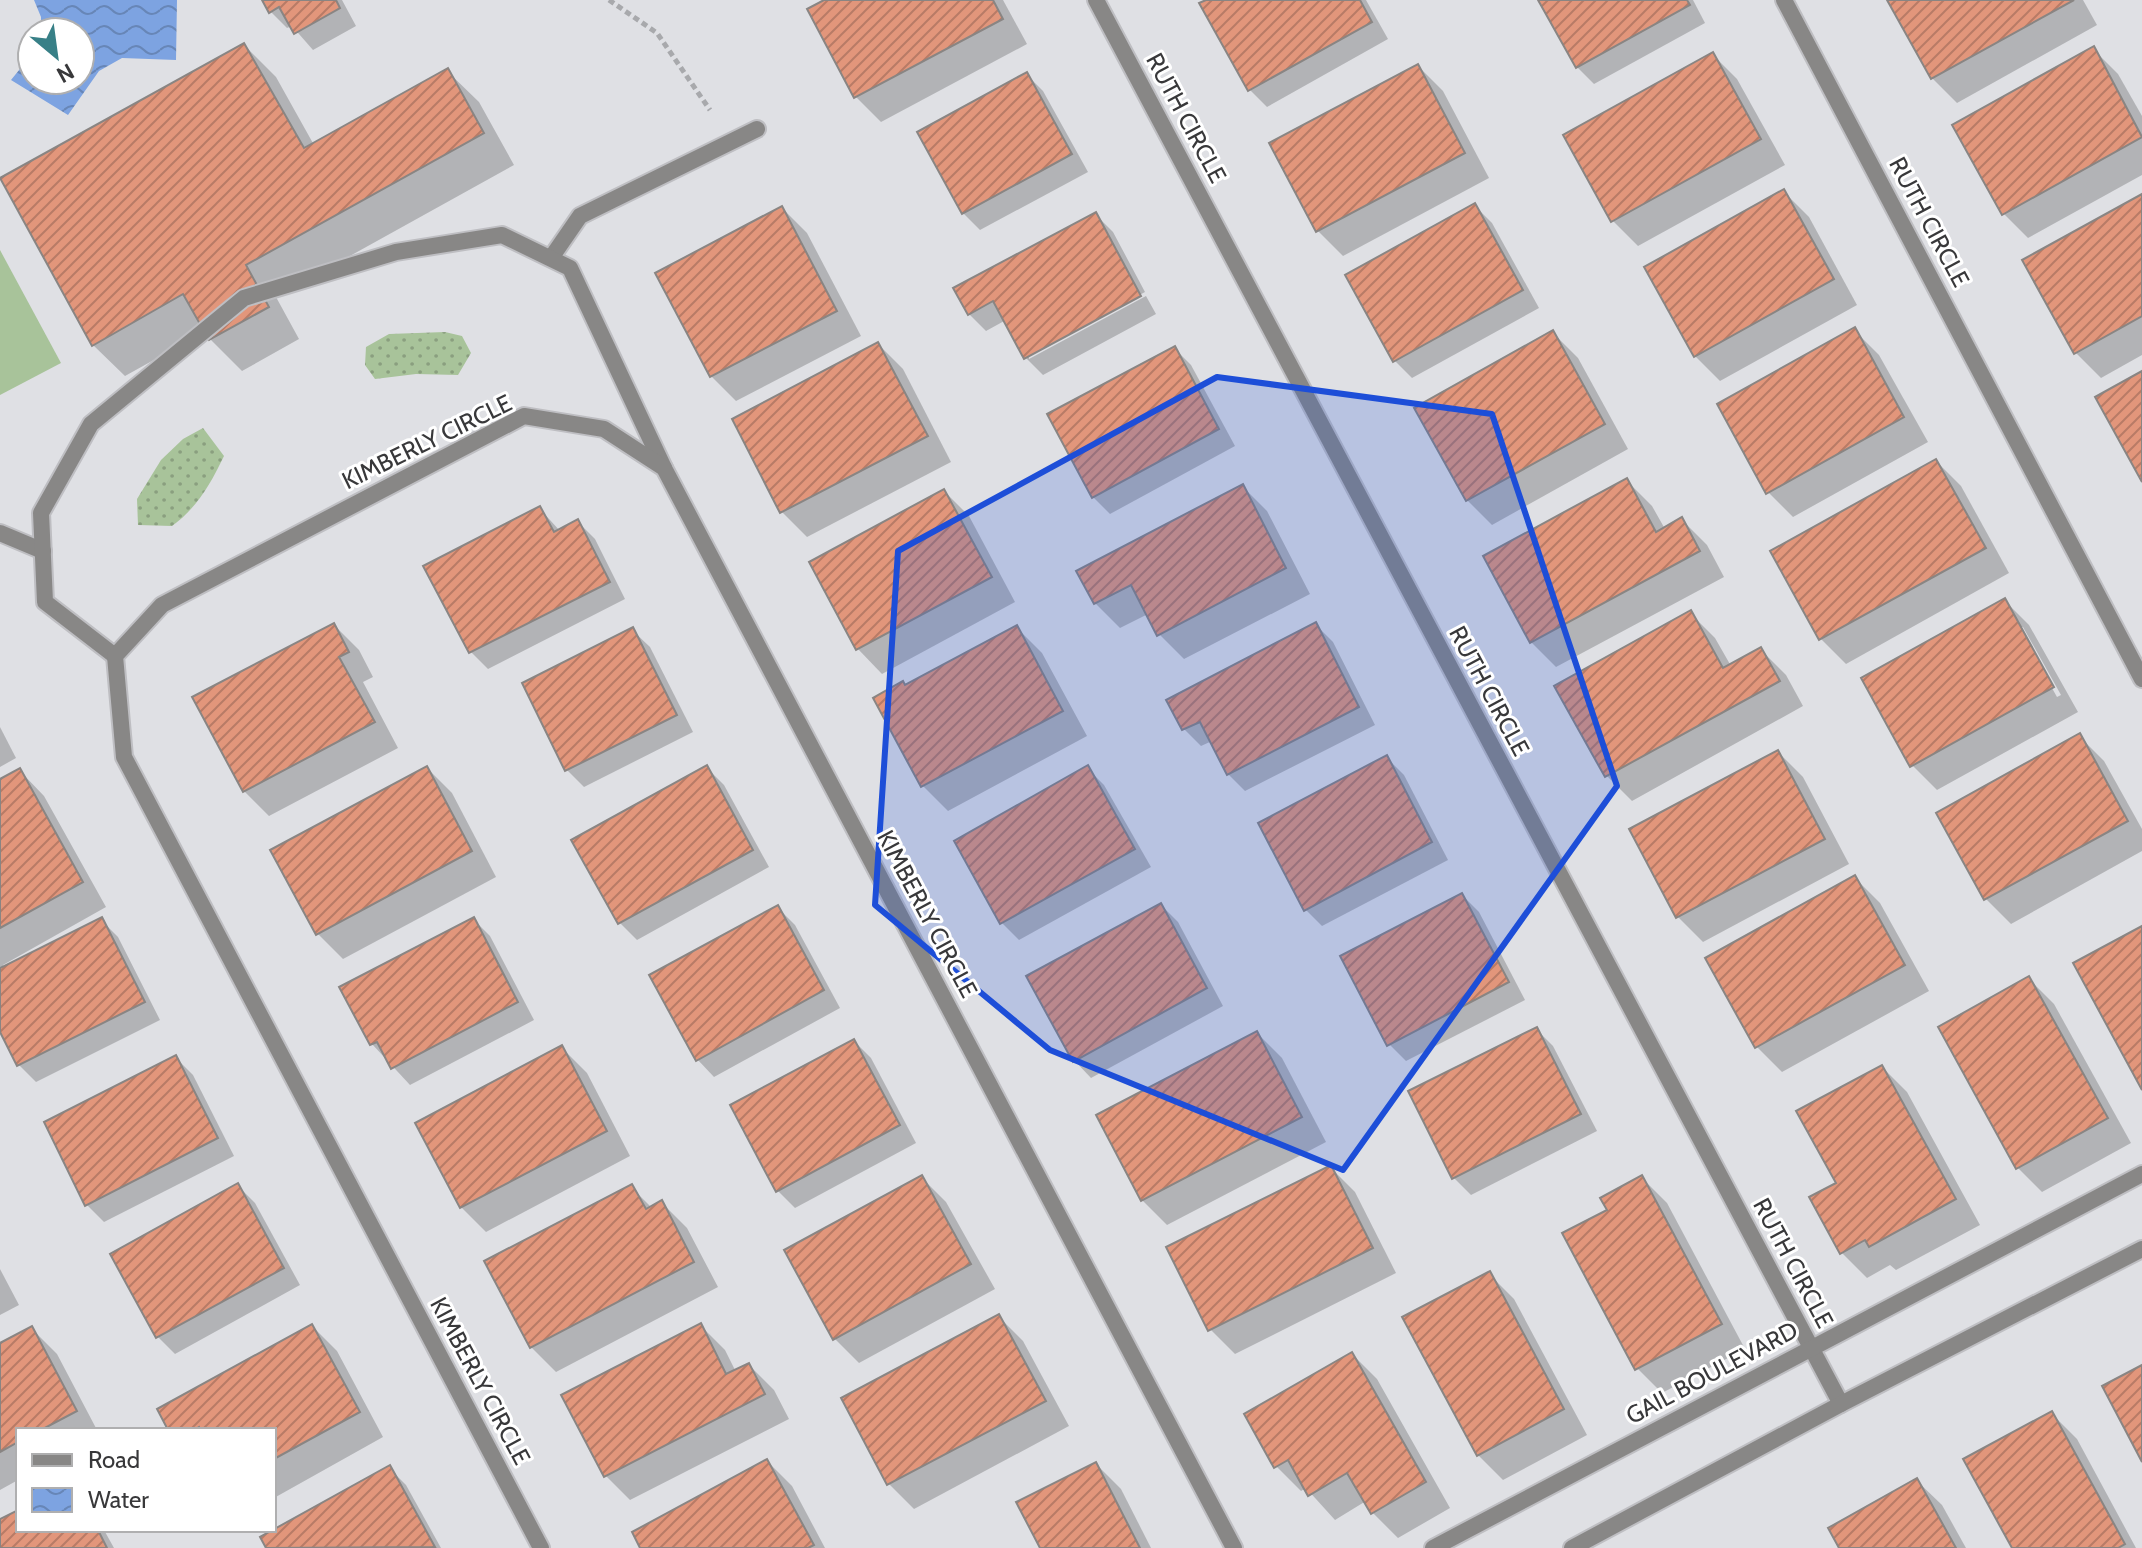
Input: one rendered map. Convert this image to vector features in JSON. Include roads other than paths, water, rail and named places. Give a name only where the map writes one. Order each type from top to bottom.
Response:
[{"type":"street","name":"RUTH CIRCLE","points":[[1096,0],[1841,1404]]},
{"type":"street","name":"RUTH CIRCLE","points":[[1784,0],[2142,679]]},
{"type":"street","points":[[551,258],[580,216],[757,129]]},
{"type":"street","points":[[115,656],[45,602],[41,513],[91,424],[244,298],[396,252],[502,235],[570,268],[664,468]]},
{"type":"street","name":"KIMBERLY CIRCLE","points":[[541,1548],[124,757],[115,656],[162,605],[524,416],[604,429],[664,468],[1234,1548]]},
{"type":"street","points":[[0,533],[43,551]]},
{"type":"street","name":"GAIL BOULEVARD","points":[[1433,1548],[2142,1174]]},
{"type":"street","points":[[1572,1548],[1841,1404],[2142,1249]]},
{"type":"water","points":[[34,0],[177,0],[176,60],[122,58],[96,75],[96,16],[41,16]]},
{"type":"water","points":[[37,96],[81,96],[68,115]]}]
